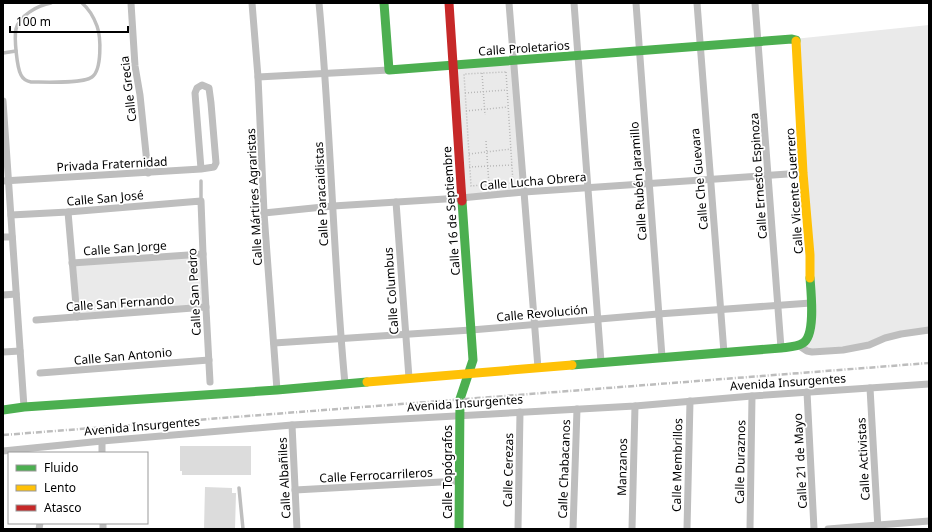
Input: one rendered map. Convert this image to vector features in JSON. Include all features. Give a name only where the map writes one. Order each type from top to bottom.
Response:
[{"type":"street","name":"Calle Grecia","points":[[132,3],[135,66],[140,95],[148,173]]},
{"type":"street","name":"Calle Mártires Agraristas","points":[[252,3],[258,77],[264,213],[277,390]]},
{"type":"street","name":"Calle Paracaidistas","points":[[319,3],[326,74],[337,290],[345,384]]},
{"type":"street","points":[[384,3],[389,70]]},
{"type":"street","name":"Calle 16 de Septiembre","points":[[449,3],[473,360],[470,374],[460,399],[459,416]]},
{"type":"street","points":[[509,3],[538,368]]},
{"type":"street","points":[[574,3],[601,362]]},
{"type":"street","name":"Calle Rubén Jaramillo","points":[[636,3],[662,357]]},
{"type":"street","name":"Calle Che Guevara","points":[[697,3],[724,353]]},
{"type":"street","name":"Calle Ernesto Espinoza","points":[[755,3],[781,348]]},
{"type":"street","name":"Calle Proletarios","points":[[258,77],[389,70],[792,39]]},
{"type":"street","name":"Calle Vicente Guerrero","points":[[792,39],[797,41],[803,173],[809,231],[811,302],[810,330],[806,341],[800,344]]},
{"type":"street","name":"Privada Fraternidad","points":[[6,181],[148,173],[201,169],[212,168],[216,166],[211,103],[208,88],[202,85],[197,88],[195,93],[201,169]]},
{"type":"street","points":[[3,101],[6,181],[11,215],[24,407]]},
{"type":"street","name":"Calle Lucha Obrera","points":[[264,213],[333,206],[803,173]]},
{"type":"street","name":"Calle San José","points":[[11,215],[201,201]]},
{"type":"street","name":"Calle San Pedro","points":[[201,201],[210,382]]},
{"type":"street","name":"Calle Columbus","points":[[396,202],[409,378]]},
{"type":"street","points":[[68,212],[77,317]]},
{"type":"street","points":[[3,237],[12,236]]},
{"type":"street","name":"Calle San Jorge","points":[[72,262],[203,254]]},
{"type":"street","points":[[3,295],[16,294]]},
{"type":"street","name":"Calle Revolución","points":[[274,343],[471,330],[811,302]]},
{"type":"street","name":"Calle San Fernando","points":[[36,320],[206,307]]},
{"type":"street","points":[[3,410],[24,407],[277,390],[724,353],[781,348],[800,344],[807,351],[812,352],[843,350],[869,345],[885,338],[901,334],[929,330]]},
{"type":"street","points":[[3,352],[20,351]]},
{"type":"street","name":"Calle San Antonio","points":[[40,373],[209,360]]},
{"type":"street","name":"Avenida Insurgentes","points":[[3,451],[42,450],[102,441],[292,425],[635,406],[752,396],[929,384]]},
{"type":"street","name":"Calle Activistas","points":[[870,388],[878,527]]},
{"type":"street","name":"Calle 21 de Mayo","points":[[807,392],[814,529]]},
{"type":"street","name":"Calle Duraznos","points":[[750,529],[752,396]]},
{"type":"street","name":"Calle Membrillos","points":[[687,529],[690,402]]},
{"type":"street","name":"Manzanos","points":[[632,529],[635,406]]},
{"type":"street","name":"Calle Chabacanos","points":[[573,529],[577,409]]},
{"type":"street","name":"Calle Cerezas","points":[[518,529],[520,412]]},
{"type":"street","name":"Calle Topógrafos","points":[[459,416],[459,529]]},
{"type":"street","name":"Calle Albañiles","points":[[292,425],[297,529]]},
{"type":"street","points":[[102,441],[102,452]]},
{"type":"street","name":"Calle Ferrocarrileros","points":[[295,490],[459,481]]},
{"type":"street","points":[[828,529],[878,527],[929,521]]},
{"type":"lane","points":[[51,3],[35,8],[26,15],[16,30],[16,51],[20,72],[21,76],[27,81],[80,81],[92,78],[95,74],[99,63],[98,32],[92,17],[82,3]]},
{"type":"lane","points":[[3,53],[16,51]]},
{"type":"lane","points":[[201,181],[201,201]]},
{"type":"lane","points":[[239,488],[243,529]]},
{"type":"path","points":[[506,72],[513,183],[471,186],[464,74],[482,73],[506,72]]},
{"type":"path","points":[[482,73],[485,115]]},
{"type":"path","points":[[465,93],[507,90]]},
{"type":"path","points":[[466,110],[508,107]]},
{"type":"path","points":[[486,141],[489,185]]},
{"type":"path","points":[[469,154],[511,149]]},
{"type":"path","points":[[470,167],[512,165]]},
{"type":"shaded area","points":[[929,25],[929,330],[869,345],[812,352],[798,345],[810,330],[794,39]]},
{"type":"shaded area","points":[[513,61],[524,192],[461,198],[453,65]]},
{"type":"shaded area","points":[[203,254],[206,307],[77,317],[72,263]]},
{"type":"building","points":[[180,446],[251,446],[251,475],[182,475],[182,471],[180,471]]},
{"type":"building","points":[[205,487],[232,488],[232,493],[236,493],[235,529],[204,529]]},
{"type":"railway","points":[[3,435],[929,363]]},
{"type":"traffic: fast","points":[[384,3],[389,70],[792,39],[796,41]]},
{"type":"traffic: fast","points":[[459,529],[460,399],[473,360],[462,201]]},
{"type":"traffic: fast","points":[[572,365],[781,348],[798,345],[807,339],[810,332],[812,313],[810,278]]},
{"type":"traffic: fast","points":[[3,410],[24,407],[277,390],[367,382]]},
{"type":"traffic: slow","points":[[796,41],[803,173],[810,255],[810,278]]},
{"type":"traffic: slow","points":[[367,382],[572,365]]},
{"type":"traffic: jam","points":[[449,3],[462,201]]}]
